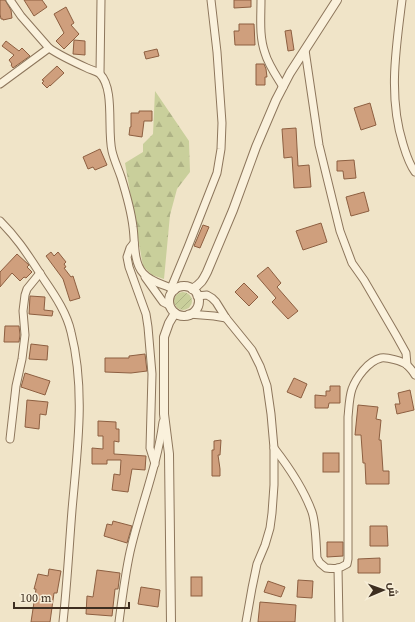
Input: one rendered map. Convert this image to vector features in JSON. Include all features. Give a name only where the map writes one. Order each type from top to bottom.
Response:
[{"type":"street","points":[[10,0],[21,16],[49,48],[100,73]]},
{"type":"street","points":[[101,0],[100,73],[107,85],[109,97],[111,150],[130,208],[138,265],[163,302],[169,305],[175,313],[185,316],[196,309],[198,305],[197,296],[192,288]]},
{"type":"street","points":[[169,305],[170,295],[217,173],[221,149],[222,123],[217,52],[211,0]]},
{"type":"street","points":[[261,0],[260,26],[262,46],[265,55],[283,87]]},
{"type":"street","points":[[142,272],[148,278],[173,289],[181,286],[192,288],[200,284],[203,280],[276,100],[290,73],[337,0]]},
{"type":"street","points":[[402,0],[396,53],[394,99],[396,121],[400,136],[410,164],[415,172]]},
{"type":"street","points":[[0,84],[49,48]]},
{"type":"street","points":[[305,50],[319,146],[340,231],[352,263],[364,280],[406,353],[407,365]]},
{"type":"street","points":[[0,221],[19,242],[62,308],[71,332],[76,360],[79,395],[78,451],[63,622]]},
{"type":"street","points":[[134,243],[130,248],[127,257],[129,267],[146,314],[148,327],[152,374],[150,448],[155,464]]},
{"type":"street","points":[[10,439],[16,386],[25,336],[23,311],[25,295],[27,289],[40,273]]},
{"type":"street","points":[[197,296],[207,295],[212,298],[221,309],[226,318],[252,350],[260,366],[267,386],[274,448],[272,513],[270,528],[257,564],[246,622]]},
{"type":"street","points":[[170,622],[169,454],[164,414],[164,337],[169,323],[175,313]]},
{"type":"street","points":[[189,314],[226,318]]},
{"type":"street","points":[[274,448],[295,478],[312,512],[317,558],[320,563],[326,568],[338,568],[347,564],[348,417],[352,390],[362,372],[373,362],[381,358],[391,359],[407,365],[415,375]]},
{"type":"street","points":[[119,622],[130,552],[155,464],[164,414]]},
{"type":"street","points":[[338,568],[339,622]]},
{"type":"green space","points":[[155,91],[189,141],[190,172],[177,189],[170,215],[164,279],[152,275],[143,266],[125,163],[143,152],[143,144],[153,134]]},
{"type":"green space","points":[[183,292],[189,295],[192,301],[189,307],[183,310],[177,307],[174,301],[177,295]]},
{"type":"building","points":[[0,0],[5,0],[11,10],[12,18],[1,19]]},
{"type":"building","points":[[24,0],[42,0],[47,7],[34,16]]},
{"type":"building","points":[[234,0],[251,0],[251,7],[234,8]]},
{"type":"building","points":[[66,7],[74,23],[71,25],[79,34],[64,49],[56,41],[64,33],[54,14]]},
{"type":"building","points":[[239,24],[254,24],[255,45],[235,45],[234,31],[239,31]]},
{"type":"building","points":[[291,30],[294,50],[288,51],[285,31]]},
{"type":"building","points":[[74,40],[85,41],[85,55],[73,54]]},
{"type":"building","points":[[6,41],[19,51],[22,48],[30,56],[13,68],[9,60],[14,55],[2,46]]},
{"type":"building","points":[[157,49],[159,56],[146,59],[144,52]]},
{"type":"building","points":[[256,64],[264,64],[267,77],[265,77],[265,85],[256,85]]},
{"type":"building","points":[[57,66],[64,73],[47,88],[42,83],[44,81],[42,80]]},
{"type":"building","points":[[370,103],[376,125],[361,130],[354,108]]},
{"type":"building","points":[[139,111],[152,111],[152,121],[144,121],[142,137],[129,135],[131,127],[131,113],[139,113]]},
{"type":"building","points":[[296,128],[298,166],[309,165],[311,187],[294,188],[292,157],[284,158],[282,129]]},
{"type":"building","points":[[100,149],[107,165],[95,170],[93,167],[88,169],[83,157]]},
{"type":"building","points":[[354,160],[356,178],[344,179],[343,171],[337,171],[337,161]]},
{"type":"building","points":[[364,192],[369,211],[351,216],[346,197]]},
{"type":"building","points":[[321,223],[327,242],[303,250],[296,231]]},
{"type":"building","points":[[203,225],[209,227],[200,248],[194,246]]},
{"type":"building","points":[[51,252],[54,256],[58,252],[66,262],[64,264],[66,267],[64,268],[71,277],[73,276],[80,298],[70,301],[63,279],[46,256]]},
{"type":"building","points":[[17,254],[29,265],[27,267],[32,272],[20,281],[12,273],[0,287],[0,272]]},
{"type":"building","points":[[268,267],[281,283],[277,287],[298,311],[288,319],[272,302],[276,298],[257,276]]},
{"type":"building","points":[[244,283],[258,297],[249,306],[235,292]]},
{"type":"building","points":[[30,296],[45,297],[44,310],[53,311],[52,316],[29,314]]},
{"type":"building","points":[[5,326],[19,326],[19,342],[4,342]]},
{"type":"building","points":[[31,344],[48,346],[47,360],[29,359]]},
{"type":"building","points":[[145,354],[147,371],[131,373],[105,372],[105,358],[129,358],[129,356]]},
{"type":"building","points":[[25,373],[50,381],[45,395],[21,387]]},
{"type":"building","points":[[294,378],[307,384],[301,398],[287,392]]},
{"type":"building","points":[[330,386],[340,386],[340,403],[329,403],[328,408],[315,408],[315,395],[326,396],[326,391],[330,391]]},
{"type":"building","points":[[410,390],[414,410],[397,414],[395,404],[400,404],[398,393]]},
{"type":"building","points":[[27,400],[48,402],[46,415],[40,414],[39,429],[25,427]]},
{"type":"building","points":[[358,405],[378,407],[376,419],[381,420],[379,440],[381,440],[383,471],[389,471],[389,484],[366,484],[361,435],[355,435]]},
{"type":"building","points":[[98,421],[116,422],[116,429],[119,429],[119,442],[114,441],[114,454],[146,456],[145,470],[132,469],[128,492],[112,490],[114,474],[120,475],[121,460],[107,460],[107,464],[92,464],[92,448],[103,449],[103,436],[98,436]]},
{"type":"building","points":[[221,440],[220,455],[218,455],[220,476],[212,476],[212,450],[214,450],[214,441]]},
{"type":"building","points":[[323,453],[339,453],[339,472],[323,472]]},
{"type":"building","points":[[113,521],[132,526],[127,543],[104,536],[107,524],[112,525]]},
{"type":"building","points":[[370,526],[387,526],[388,546],[370,546]]},
{"type":"building","points":[[327,542],[343,542],[343,556],[327,557]]},
{"type":"building","points":[[380,558],[380,573],[358,573],[358,559]]},
{"type":"building","points":[[49,569],[61,571],[57,593],[54,593],[50,622],[31,622],[36,589],[34,589],[38,574],[48,576]]},
{"type":"building","points":[[97,570],[120,573],[118,589],[115,589],[112,616],[86,614],[87,596],[93,597]]},
{"type":"building","points":[[191,577],[202,577],[202,596],[191,596]]},
{"type":"building","points":[[298,580],[313,581],[312,598],[297,597]]},
{"type":"building","points":[[268,581],[285,587],[281,597],[264,592]]},
{"type":"building","points":[[141,587],[160,590],[158,607],[138,604]]},
{"type":"building","points":[[260,602],[296,605],[295,622],[258,622]]}]
